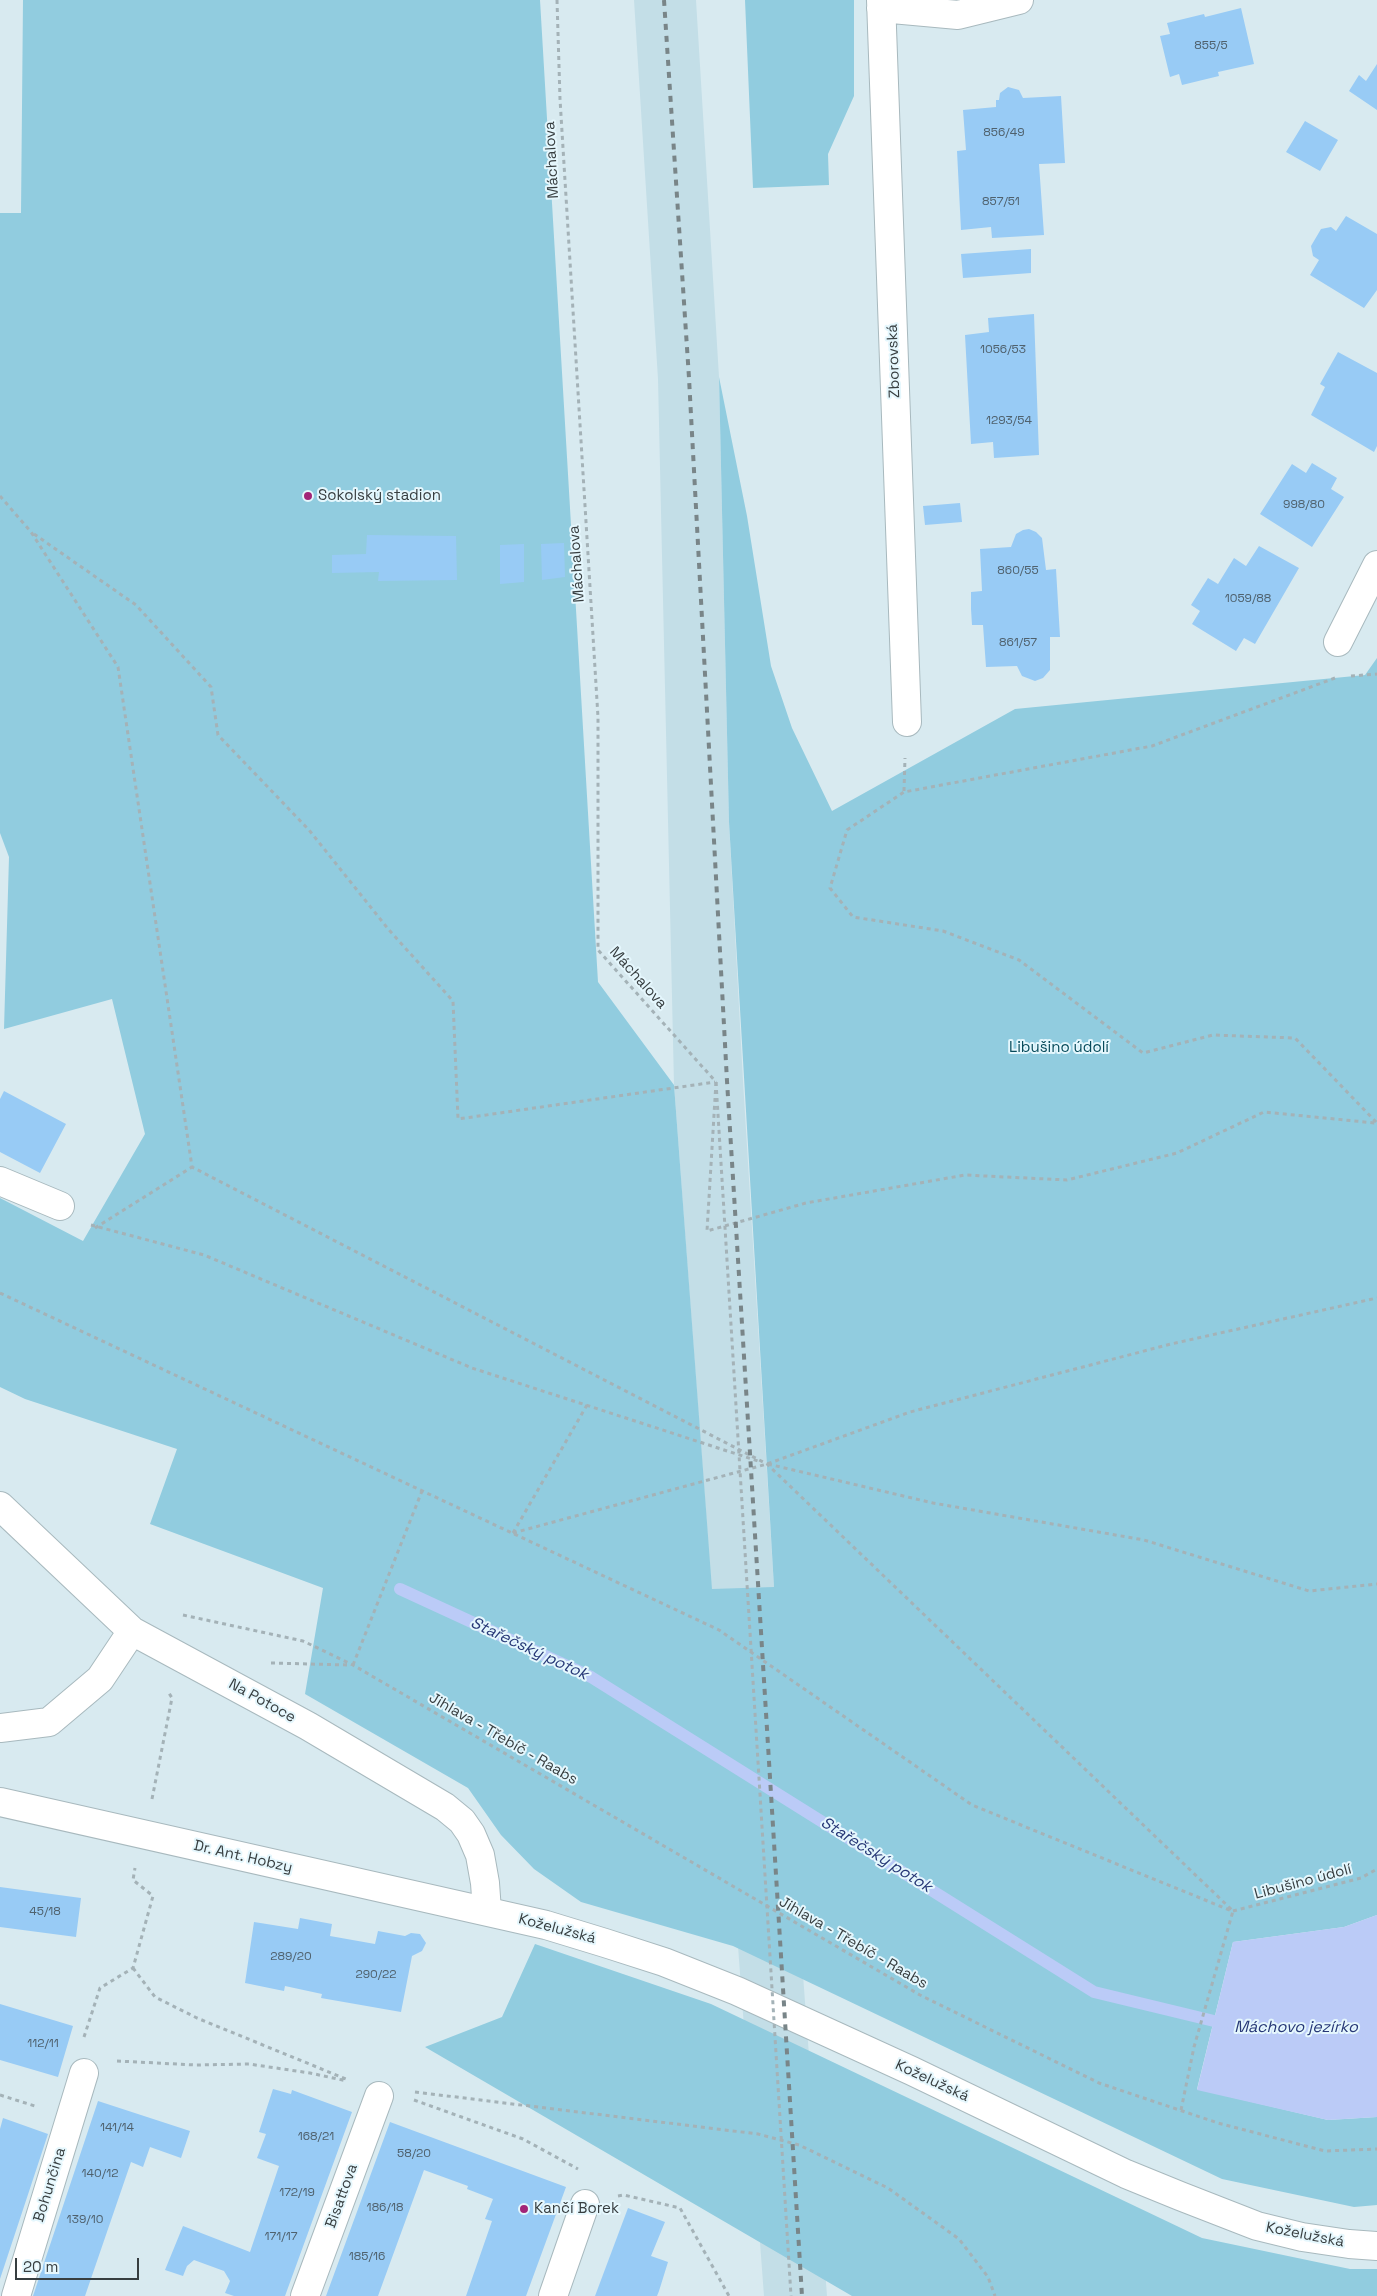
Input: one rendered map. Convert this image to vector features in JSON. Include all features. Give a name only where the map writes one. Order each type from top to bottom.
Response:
[{"type":"street","points":[[881,4],[958,15],[1018,0]]},
{"type":"street","name":"Zborovská","points":[[881,4],[907,722]]},
{"type":"street","points":[[1338,642],[1377,565]]},
{"type":"street","points":[[0,1182],[60,1206]]},
{"type":"street","name":"Na Potoce","points":[[0,1506],[132,1631],[308,1726],[446,1807],[462,1821],[480,1855],[487,1911]]},
{"type":"street","points":[[0,1728],[49,1722],[100,1679],[132,1631]]},
{"type":"street","name":"Dr. Ant. Hobzy","points":[[0,1802],[487,1911]]},
{"type":"street","name":"Koželužská","points":[[487,1911],[605,1942],[722,1985],[912,2071],[1126,2174],[1257,2226],[1302,2237],[1377,2246]]},
{"type":"street","name":"Bohunčina","points":[[16,2296],[84,2073]]},
{"type":"street","name":"Bisattova","points":[[305,2296],[380,2092]]},
{"type":"street","points":[[553,2296],[585,2204]]},
{"type":"path","name":"Máchalova","points":[[557,0],[560,100],[598,717],[598,950],[716,1082]]},
{"type":"path","points":[[0,496],[31,532],[118,667],[192,1167]]},
{"type":"path","points":[[31,532],[136,605],[211,687],[218,735],[309,830],[389,930],[454,1001],[458,1119],[716,1082]]},
{"type":"path","points":[[1346,677],[1377,674]]},
{"type":"path","points":[[1336,678],[1152,746],[1026,771],[904,792],[847,830],[830,888],[853,917],[943,931],[1019,960],[1144,1053],[1213,1035],[1295,1038],[1377,1123]]},
{"type":"path","points":[[716,1082],[707,1231],[806,1203],[964,1175],[1067,1180],[1177,1153],[1264,1112],[1377,1123]]},
{"type":"path","points":[[716,1082],[791,2296]]},
{"type":"path","points":[[95,1228],[192,1167]]},
{"type":"path","points":[[192,1167],[767,1464],[1233,1911]]},
{"type":"path","points":[[60,1206],[95,1228],[204,1255],[472,1368],[767,1464],[933,1503],[1144,1540],[1309,1591],[1377,1584]]},
{"type":"path","points":[[0,1293],[719,1630],[972,1805],[1233,1911]]},
{"type":"path","points":[[513,1533],[767,1464],[910,1412],[1171,1344],[1377,1298]]},
{"type":"path","points":[[513,1533],[587,1405]]},
{"type":"path","points":[[352,1665],[422,1491]]},
{"type":"path","name":"Jihlava - Třebíč - Raabs","points":[[132,1631],[177,1614],[303,1641],[352,1665],[920,1995],[1099,2083],[1218,2123],[1325,2150],[1377,2150]]},
{"type":"path","points":[[152,1801],[172,1698]]},
{"type":"path","name":"Libušino údolí","points":[[1233,1911],[1361,1878],[1377,1869]]},
{"type":"path","points":[[84,2073],[84,2035],[100,1988],[133,1968],[154,1896]]},
{"type":"path","points":[[1181,2110],[1194,2047],[1214,1983],[1233,1911]]},
{"type":"path","points":[[84,2073],[95,2062],[110,2060],[196,2065],[249,2064],[310,2073],[356,2083],[197,2018],[155,1997],[133,1968]]},
{"type":"path","points":[[380,2092],[523,2139],[582,2172]]},
{"type":"path","points":[[380,2092],[758,2134],[799,2145],[888,2188],[959,2239],[988,2277],[995,2296]]},
{"type":"path","points":[[616,2190],[624,2195],[680,2208],[729,2296]]},
{"type":"path","points":[[585,2204],[624,2195]]},
{"type":"shaded area","points":[[634,0],[696,0],[719,377],[729,822],[743,1081],[774,1587],[827,2296],[764,2296],[674,1085],[658,379]]},
{"type":"green space","name":"Libušino údolí","points":[[23,0],[540,0],[598,982],[674,1085],[712,1589],[774,1587],[729,822],[719,377],[747,516],[771,666],[792,728],[832,811],[1015,709],[1365,675],[1377,658],[1377,1915],[1344,1927],[1233,1942],[1197,2089],[1328,2120],[1377,2117],[1377,2205],[1354,2207],[1222,2179],[733,1946],[581,1902],[534,1869],[501,1835],[468,1788],[305,1694],[323,1588],[150,1524],[177,1449],[25,1399],[0,1387],[0,1198],[83,1241],[145,1134],[112,999],[4,1029],[9,857],[0,833],[0,213],[21,213]]},
{"type":"green space","points":[[745,0],[854,0],[854,96],[828,154],[829,185],[753,188]]},
{"type":"green space","points":[[535,1944],[711,2004],[1202,2238],[1350,2269],[1377,2269],[1377,2296],[852,2296],[425,2047],[502,2017]]},
{"type":"water","name":"Máchovo jezírko","points":[[1377,1915],[1377,2117],[1328,2120],[1197,2090],[1233,1942],[1344,1927]]},
{"type":"building","points":[[1241,8],[1254,64],[1218,72],[1219,76],[1182,85],[1179,74],[1170,77],[1160,36],[1170,34],[1167,23],[1204,14],[1205,17]]},
{"type":"building","points":[[1377,64],[1377,110],[1349,91],[1359,75],[1366,81]]},
{"type":"building","points":[[1008,87],[1019,90],[1023,98],[1061,96],[1065,163],[1039,164],[1044,235],[992,238],[991,227],[961,230],[957,151],[966,150],[963,110],[996,107],[996,100],[999,100],[1000,93]]},
{"type":"building","points":[[1305,121],[1338,140],[1320,171],[1286,152]]},
{"type":"building","points":[[1346,216],[1377,234],[1377,290],[1364,308],[1310,275],[1319,260],[1313,256],[1311,246],[1321,229],[1331,227],[1336,231]]},
{"type":"building","points":[[1031,249],[1031,273],[963,278],[961,254]]},
{"type":"building","points":[[1034,314],[1039,455],[994,458],[993,442],[971,444],[965,335],[989,332],[988,318]]},
{"type":"building","points":[[1338,352],[1377,373],[1377,446],[1374,452],[1311,415],[1325,387],[1320,384]]},
{"type":"building","points":[[1312,463],[1337,478],[1331,489],[1344,497],[1312,547],[1260,514],[1292,464],[1306,473]]},
{"type":"building","points":[[960,503],[962,522],[925,525],[923,506]]},
{"type":"building","points":[[1029,529],[1036,532],[1042,538],[1046,570],[1056,569],[1060,637],[1050,637],[1050,670],[1043,678],[1035,681],[1022,676],[1017,666],[986,667],[983,625],[972,625],[971,609],[971,592],[982,591],[980,549],[1011,547],[1016,534]]},
{"type":"building","points":[[367,535],[456,536],[457,580],[378,581],[379,572],[332,573],[332,555],[366,554]]},
{"type":"building","points":[[564,543],[565,577],[542,580],[541,544]]},
{"type":"building","points":[[524,544],[524,582],[500,584],[500,545]]},
{"type":"building","points":[[1259,546],[1299,568],[1255,644],[1244,638],[1236,651],[1192,624],[1200,611],[1191,605],[1208,578],[1218,584],[1234,558],[1246,566]]},
{"type":"building","points":[[4,1091],[66,1124],[40,1173],[0,1152],[0,1099]]},
{"type":"building","points":[[0,1887],[81,1898],[76,1937],[0,1927]]},
{"type":"building","points":[[300,1918],[332,1924],[330,1936],[375,1944],[378,1931],[405,1936],[411,1933],[420,1934],[426,1943],[422,1951],[412,1956],[401,2012],[321,1998],[322,1994],[285,1986],[284,1991],[245,1983],[254,1922],[298,1929]]},
{"type":"building","points":[[0,2004],[73,2026],[58,2077],[0,2060]]},
{"type":"building","points":[[273,2089],[291,2094],[292,2090],[352,2112],[285,2296],[234,2296],[225,2293],[230,2281],[224,2271],[194,2260],[187,2266],[183,2276],[165,2270],[183,2226],[250,2252],[279,2166],[257,2158],[266,2134],[259,2132]]},
{"type":"building","points":[[98,2101],[190,2131],[181,2158],[150,2147],[143,2167],[131,2162],[85,2296],[33,2296]]},
{"type":"building","points":[[3,2118],[48,2134],[0,2279],[0,2129]]},
{"type":"building","points":[[390,2122],[566,2187],[526,2296],[466,2296],[492,2221],[485,2219],[493,2199],[467,2189],[468,2186],[424,2170],[378,2296],[326,2296]]},
{"type":"building","points":[[628,2208],[665,2222],[651,2256],[668,2262],[659,2291],[657,2296],[595,2296]]},
{"type":"waterway","name":"Stařečský potok","points":[[400,1589],[591,1677],[1094,1992],[1214,2021],[1230,2022]]},
{"type":"railway","points":[[664,0],[689,378],[727,1081],[802,2296]]},
{"type":"place","name":"Sokolský stadion","points":[[308,496]]},
{"type":"place","name":"Kančí Borek","points":[[524,2209]]}]
